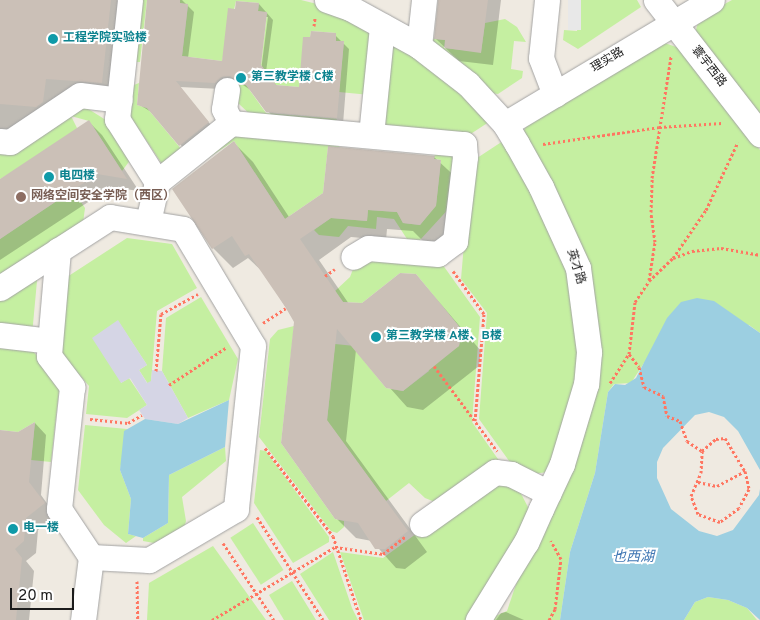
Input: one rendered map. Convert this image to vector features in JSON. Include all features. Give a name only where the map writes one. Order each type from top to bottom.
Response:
[{"type":"street","points":[[130,0],[118,119],[157,182]]},
{"type":"street","points":[[419,46],[424,0]]},
{"type":"street","points":[[548,0],[541,58],[555,94]]},
{"type":"street","name":"寰宇西路","points":[[656,0],[672,23],[758,125]]},
{"type":"street","name":"理实路","points":[[511,134],[555,94],[712,0]]},
{"type":"street","name":"英才路","points":[[321,9],[350,8],[419,46],[468,84],[511,134],[541,187],[578,268],[589,352],[580,402],[562,464],[534,526],[478,620]]},
{"type":"street","points":[[371,135],[382,26]]},
{"type":"street","points":[[226,90],[224,109],[231,123]]},
{"type":"street","points":[[0,141],[10,142],[80,95],[120,100]]},
{"type":"street","points":[[148,222],[157,182],[231,123],[464,144],[465,157],[455,241],[438,254],[368,248],[353,257]]},
{"type":"street","points":[[0,288],[110,217],[183,229],[253,346],[236,509],[149,560],[90,557]]},
{"type":"street","points":[[58,250],[49,356],[72,387],[59,509],[90,557],[83,620]]},
{"type":"street","points":[[0,336],[50,341]]},
{"type":"street","points":[[422,524],[495,472],[504,473],[549,493]]},
{"type":"path","points":[[314,26],[321,9]]},
{"type":"path","points":[[649,281],[654,242],[651,212],[652,178],[658,127],[672,53],[672,23]]},
{"type":"path","points":[[511,134],[558,144],[658,127],[758,125]]},
{"type":"path","points":[[580,402],[600,394],[618,374],[629,354],[635,302],[649,281],[673,258],[706,210],[735,145],[758,125]]},
{"type":"path","points":[[446,248],[452,270],[484,314],[475,421]]},
{"type":"path","points":[[673,258],[692,251],[721,248],[760,255]]},
{"type":"path","points":[[156,371],[161,314],[216,285]]},
{"type":"path","points":[[169,385],[246,334]]},
{"type":"path","points":[[629,354],[639,367],[644,388],[663,396],[667,416],[680,420],[687,441],[702,451]]},
{"type":"path","points":[[434,366],[506,464],[504,473]]},
{"type":"path","points":[[69,417],[128,423],[142,415]]},
{"type":"path","points":[[244,434],[255,436],[333,536],[360,620]]},
{"type":"path","points":[[725,438],[745,471],[749,489],[739,508],[720,522],[698,514],[691,496],[698,482],[702,451],[716,439],[725,438]]},
{"type":"path","points":[[698,482],[716,486],[745,471]]},
{"type":"path","points":[[236,509],[255,514],[322,620]]},
{"type":"path","points":[[210,524],[274,620]]},
{"type":"path","points":[[212,620],[335,547],[383,554],[422,524]]},
{"type":"path","points":[[534,526],[550,539],[561,559],[555,610],[549,620]]},
{"type":"path","points":[[136,560],[138,620]]},
{"type":"green space","points":[[138,0],[147,0],[140,62],[136,62],[131,57]]},
{"type":"green space","points":[[180,0],[301,0],[337,9],[370,23],[370,95],[339,92],[344,41],[336,41],[336,33],[311,31],[310,37],[304,37],[299,87],[276,85],[261,65],[267,13],[258,11],[259,3],[236,1],[222,61],[182,56],[188,5],[180,3]]},
{"type":"green space","points":[[581,0],[637,0],[641,7],[578,49],[563,40],[564,30],[577,31]]},
{"type":"green space","points":[[732,0],[760,0],[760,114],[695,34],[699,18]]},
{"type":"green space","points":[[505,19],[517,27],[526,42],[514,41],[511,69],[523,71],[522,78],[498,94],[484,92],[427,38],[445,40],[444,48],[481,52],[485,23]]},
{"type":"green space","points":[[659,41],[679,48],[760,150],[760,333],[749,325],[644,363],[631,383],[614,384],[608,392],[595,473],[570,552],[560,620],[486,620],[507,611],[594,354],[523,132],[530,120]]},
{"type":"green space","points":[[398,44],[415,50],[492,120],[466,137],[377,131],[386,47]]},
{"type":"green space","points":[[139,83],[137,105],[147,108],[182,150],[164,167],[126,110],[129,87]]},
{"type":"green space","points":[[239,85],[246,85],[266,113],[337,119],[333,127],[255,119],[238,103]]},
{"type":"green space","points":[[82,105],[109,122],[131,159],[122,171],[89,121],[71,116],[80,134],[0,179],[0,152]]},
{"type":"green space","points":[[231,134],[341,138],[339,148],[328,147],[323,193],[285,219],[234,141],[175,180]]},
{"type":"green space","points":[[506,139],[575,277],[584,367],[548,472],[532,474],[517,472],[479,419],[487,313],[461,279],[471,162]]},
{"type":"green space","points":[[436,147],[459,149],[453,204],[420,240],[407,239],[394,219],[377,217],[376,229],[348,226],[339,237],[319,235],[314,230],[331,218],[367,221],[368,210],[397,212],[403,223],[420,225],[436,205],[441,160],[434,159]]},
{"type":"green space","points":[[73,190],[85,208],[83,223],[0,282],[0,239]]},
{"type":"green space","points":[[127,238],[172,244],[197,288],[157,311],[151,382],[148,384],[139,370],[147,365],[118,321],[121,383],[129,378],[147,405],[127,418],[86,414],[89,386],[61,354],[67,277]]},
{"type":"green space","points":[[366,255],[440,261],[480,317],[472,422],[500,462],[435,502],[425,498],[409,483],[386,501],[327,421],[335,344],[365,347],[364,361],[386,388],[403,391],[429,371],[427,367],[459,346],[462,330],[416,274],[400,273],[362,303],[343,302],[335,291],[350,277],[355,264]]},
{"type":"green space","points":[[38,270],[32,335],[0,332],[0,295]]},
{"type":"green space","points":[[201,297],[238,359],[229,400],[188,418],[162,371],[166,318]]},
{"type":"green space","points":[[294,326],[281,443],[335,519],[344,521],[344,527],[337,533],[331,531],[259,437],[270,339],[278,330]]},
{"type":"green space","points":[[0,341],[27,344],[60,383],[51,462],[31,460],[35,422],[18,432],[0,430]]},
{"type":"green space","points":[[85,425],[127,429],[120,470],[131,499],[128,534],[136,536],[126,543],[104,525],[78,490]]},
{"type":"green space","points":[[225,447],[226,461],[182,497],[186,521],[184,528],[154,543],[143,541],[143,538],[168,523],[169,475]]},
{"type":"green space","points":[[260,450],[266,451],[329,537],[329,542],[293,563],[254,503]]},
{"type":"green space","points":[[515,482],[531,513],[471,620],[364,620],[340,552],[383,558],[483,485]]},
{"type":"green space","points":[[253,523],[283,570],[261,585],[230,538]]},
{"type":"green space","points":[[213,546],[266,620],[147,620],[149,583]]},
{"type":"green space","points":[[333,552],[358,620],[329,620],[300,574]]},
{"type":"green space","points":[[292,581],[316,620],[284,620],[269,595]]},
{"type":"green space","points":[[708,597],[728,600],[747,608],[757,620],[684,620],[695,602]]},
{"type":"shaded area","points":[[568,0],[581,0],[581,30],[568,30]]},
{"type":"shaded area","points":[[118,320],[147,365],[139,370],[147,383],[151,381],[152,370],[162,371],[188,418],[178,424],[145,419],[139,410],[147,405],[130,378],[121,383],[92,338]]},
{"type":"water","name":"也西湖","points":[[697,298],[714,301],[760,333],[760,470],[738,431],[724,417],[709,412],[695,415],[663,448],[657,462],[657,478],[671,509],[699,531],[717,536],[733,530],[759,495],[760,489],[760,620],[747,608],[728,600],[708,597],[695,602],[684,620],[560,620],[570,552],[595,473],[608,392],[615,384],[625,385],[636,378],[667,318],[681,302]]},
{"type":"water","points":[[229,400],[225,447],[169,475],[168,523],[143,538],[128,534],[131,499],[120,470],[124,431],[145,419],[178,424]]},
{"type":"building","name":"工程学院实验楼","points":[[0,0],[111,0],[102,83],[46,79],[43,102],[36,107],[0,104]]},
{"type":"building","name":"第三教学楼 C楼","points":[[147,0],[180,0],[180,3],[188,4],[182,56],[222,61],[228,8],[235,9],[236,1],[259,3],[258,11],[267,12],[261,65],[276,85],[299,87],[303,37],[310,37],[311,31],[336,33],[336,41],[344,41],[337,118],[266,112],[246,85],[240,85],[230,76],[221,77],[215,83],[176,81],[209,122],[179,146],[147,108],[137,105]]},
{"type":"building","points":[[438,0],[488,0],[481,53],[445,48],[445,40],[434,39]]},
{"type":"building","name":"电四楼","points":[[89,120],[127,179],[97,174],[0,239],[0,179]]},
{"type":"building","name":"第三教学楼 A楼、B楼","points":[[234,141],[285,219],[323,193],[328,146],[435,156],[434,159],[441,160],[436,206],[420,225],[403,223],[397,212],[368,210],[367,221],[331,218],[300,239],[343,302],[362,303],[400,273],[416,274],[462,330],[459,346],[403,391],[386,388],[337,329],[327,420],[408,531],[385,549],[375,549],[358,523],[335,519],[281,443],[294,322],[286,308],[249,254],[245,256],[232,236],[212,249],[172,189]]},
{"type":"building","name":"电一楼","points":[[35,422],[29,482],[45,503],[26,518],[24,541],[15,549],[22,558],[16,620],[0,620],[0,430],[18,432]]},
{"type":"place","name":"工程学院实验楼","points":[[53,39]]},
{"type":"place","name":"第三教学楼 C楼","points":[[241,78]]},
{"type":"place","name":"电四楼","points":[[49,177]]},
{"type":"place","name":"网络空间安全学院（西区）","points":[[21,197]]},
{"type":"place","name":"第三教学楼 A楼、B楼","points":[[376,337]]},
{"type":"place","name":"电一楼","points":[[13,529]]}]
